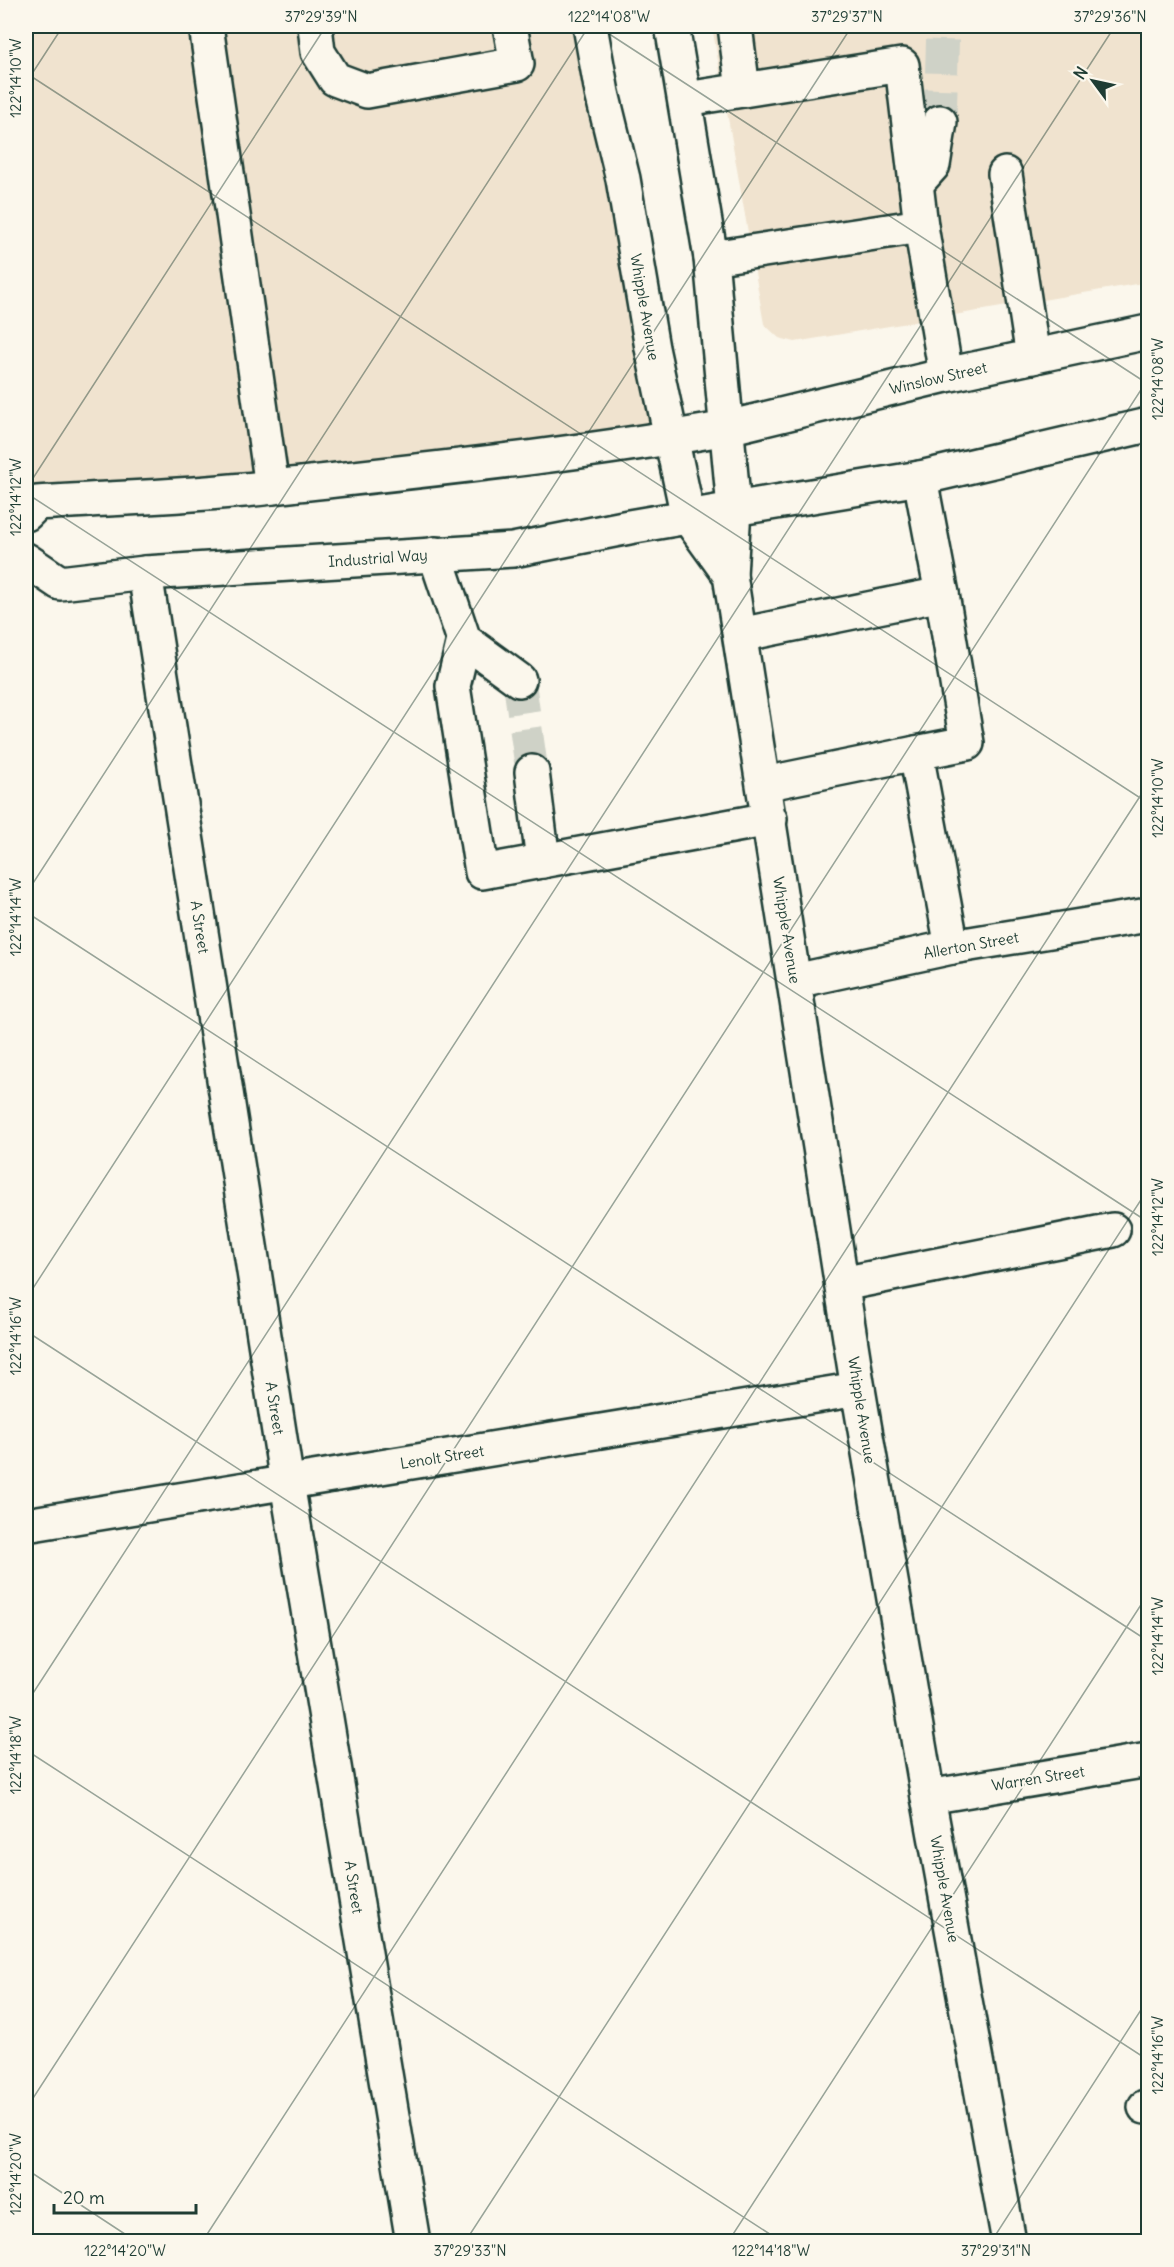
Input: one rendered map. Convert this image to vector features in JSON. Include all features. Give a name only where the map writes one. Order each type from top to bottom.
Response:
[{"type":"main road","points":[[206,26],[272,487]]},
{"type":"main road","points":[[315,26],[318,52],[335,79],[367,91],[517,64],[510,26]]},
{"type":"main road","name":"Whipple Avenue","points":[[590,26],[602,93],[623,179],[649,333],[688,517],[730,575]]},
{"type":"main road","name":"Whipple Avenue","points":[[672,26],[711,258],[734,509],[730,575],[858,1389],[928,1797],[1009,2241]]},
{"type":"main road","points":[[735,26],[743,90]]},
{"type":"main road","points":[[686,99],[902,64],[921,226],[946,375]]},
{"type":"main road","points":[[916,184],[933,165],[940,122]]},
{"type":"main road","points":[[1005,174],[1033,357]]},
{"type":"main road","points":[[711,258],[921,226]]},
{"type":"main road","name":"Winslow Street","points":[[727,428],[946,375],[1149,332]]},
{"type":"main road","points":[[734,509],[920,478],[1149,425]]},
{"type":"main road","points":[[26,514],[37,504],[272,487],[551,456],[727,428]]},
{"type":"main road","points":[[764,784],[967,743],[920,478]]},
{"type":"main road","name":"Industrial Way","points":[[26,560],[60,583],[145,573],[513,550],[734,509]]},
{"type":"main road","points":[[435,554],[464,640],[453,686],[482,872],[770,819]]},
{"type":"main road","name":"A Street","points":[[145,573],[287,1483],[413,2241]]},
{"type":"main road","points":[[740,635],[942,594]]},
{"type":"main road","points":[[464,640],[519,680]]},
{"type":"main road","points":[[916,753],[952,947]]},
{"type":"main road","points":[[532,772],[543,861]]},
{"type":"main road","name":"Allerton Street","points":[[795,981],[952,947],[1149,915]]},
{"type":"main road","points":[[842,1284],[1113,1230]]},
{"type":"main road","name":"Lenolt Street","points":[[26,1525],[858,1389]]},
{"type":"main road","name":"Warren Street","points":[[928,1797],[1149,1760]]},
{"type":"shaded area","points":[[26,26],[590,26],[671,438],[26,514]]},
{"type":"shaded area","points":[[712,26],[1148,26],[1148,282],[795,342],[779,338],[764,324]]},
{"type":"tunnel","points":[[940,122],[943,26]]},
{"type":"tunnel","points":[[519,680],[532,772]]}]
